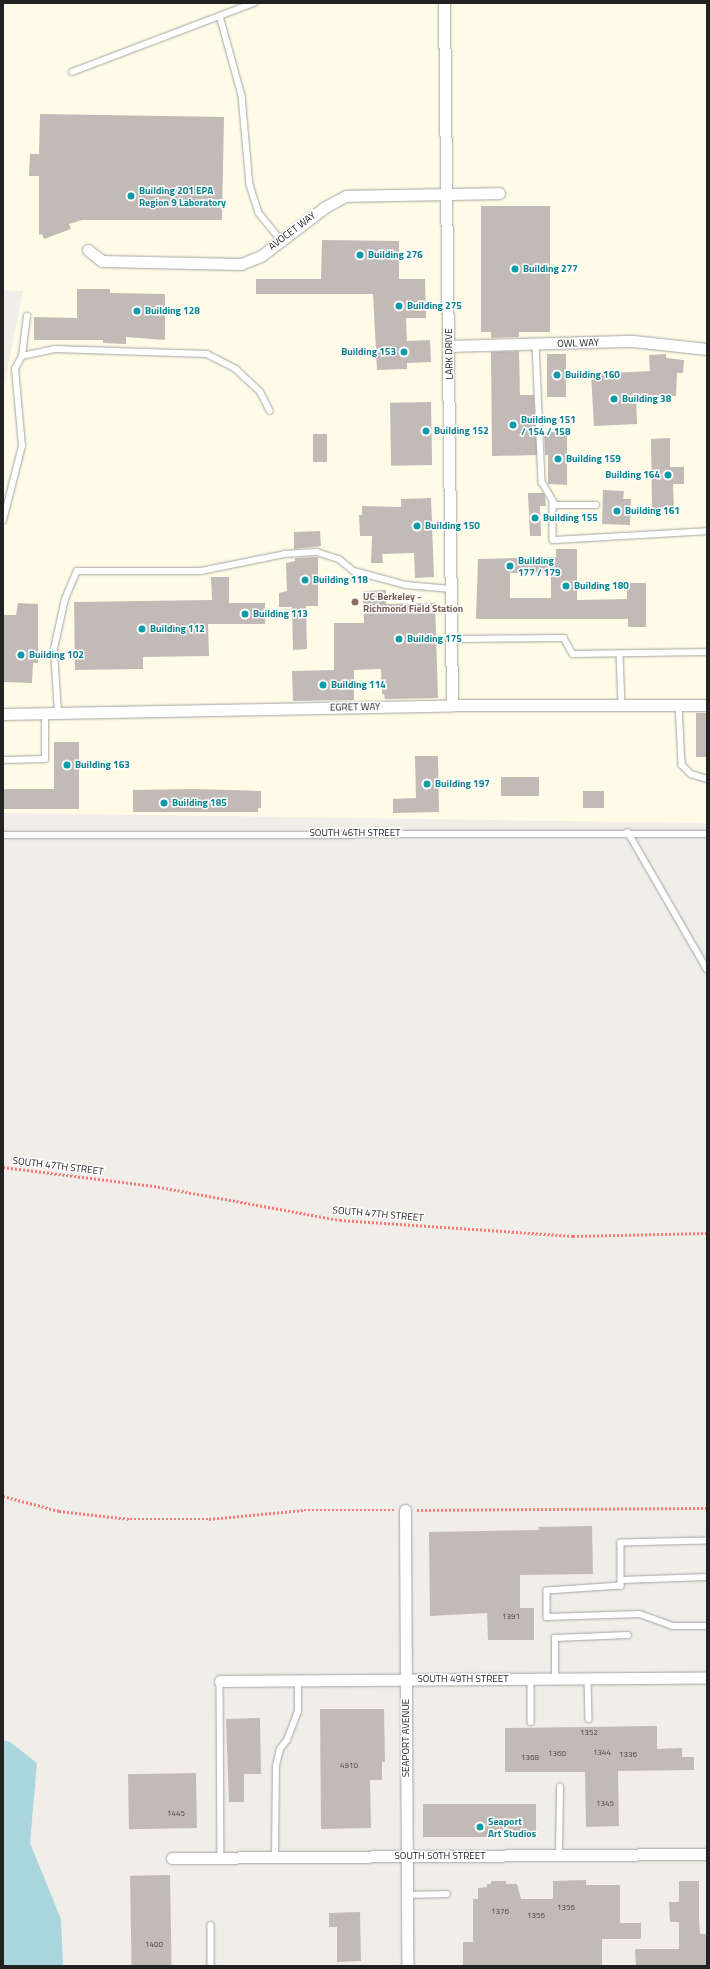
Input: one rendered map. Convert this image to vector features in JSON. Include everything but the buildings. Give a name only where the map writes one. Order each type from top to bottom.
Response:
[{"type":"street","name":"LARK DRIVE","points":[[444,3],[452,705]]},
{"type":"street","name":"AVOCET WAY","points":[[88,250],[102,261],[241,264],[261,256],[280,239],[325,207],[346,196],[447,192],[499,193]]},
{"type":"street","name":"OWL WAY","points":[[449,346],[633,341],[707,349]]},
{"type":"street","name":"EGRET WAY","points":[[3,714],[452,705],[707,705]]},
{"type":"street","name":"SEAPORT AVENUE","points":[[405,1510],[408,1966]]},
{"type":"street","name":"SOUTH 49TH STREET","points":[[220,1681],[707,1678]]},
{"type":"street","name":"SOUTH 50TH STREET","points":[[172,1858],[707,1854]]},
{"type":"lane","points":[[72,72],[254,3]]},
{"type":"lane","points":[[220,16],[242,96],[250,186],[259,213],[280,239]]},
{"type":"lane","points":[[3,521],[22,446],[15,389],[15,369],[22,356],[27,316]]},
{"type":"lane","points":[[536,344],[542,482],[553,503],[553,540],[707,531]]},
{"type":"lane","points":[[22,356],[54,349],[207,354],[236,369],[260,391],[270,411]]},
{"type":"lane","points":[[553,503],[564,507],[596,506]]},
{"type":"lane","points":[[58,713],[54,649],[65,599],[77,571],[201,571],[285,554],[317,552],[339,559],[354,571],[406,585],[451,589]]},
{"type":"lane","points":[[452,639],[564,638],[572,654],[707,652]]},
{"type":"lane","points":[[620,654],[622,705]]},
{"type":"lane","points":[[679,705],[682,765],[691,774],[707,779]]},
{"type":"lane","points":[[3,760],[46,759],[45,713]]},
{"type":"lane","points":[[628,832],[707,969]]},
{"type":"lane","name":"SOUTH 46TH STREET","points":[[3,835],[628,832],[707,834]]},
{"type":"lane","points":[[707,1541],[620,1543],[621,1586],[547,1590],[547,1617],[640,1614],[673,1626],[707,1626]]},
{"type":"lane","points":[[621,1580],[707,1577]]},
{"type":"lane","points":[[555,1679],[555,1638],[628,1635]]},
{"type":"lane","points":[[531,1679],[531,1722]]},
{"type":"lane","points":[[588,1679],[589,1719]]},
{"type":"lane","points":[[275,1857],[276,1766],[280,1749],[288,1740],[298,1712],[298,1680]]},
{"type":"lane","points":[[220,1681],[221,1857]]},
{"type":"lane","points":[[559,1855],[560,1787]]},
{"type":"lane","points":[[407,1895],[447,1894]]},
{"type":"lane","points":[[211,1925],[212,1966]]},
{"type":"path","name":"SOUTH 47TH STREET","points":[[3,1167],[154,1186],[340,1220],[573,1236],[707,1233]]},
{"type":"path","points":[[3,1496],[59,1511],[130,1519],[209,1519],[304,1510],[707,1508]]},
{"type":"shaded area","name":"UC Berkeley - Richmond Field Station","points":[[3,3],[707,3],[707,823],[3,813],[3,392],[23,291],[3,290]]},
{"type":"water","points":[[3,1740],[10,1742],[37,1763],[30,1843],[61,1919],[63,1966],[3,1966]]},
{"type":"place","name":"Building 201 EPA Region 9 Laboratory","points":[[131,196]]},
{"type":"place","name":"Building 276","points":[[360,255]]},
{"type":"place","name":"Building 277","points":[[515,269]]},
{"type":"place","name":"Building 275","points":[[399,306]]},
{"type":"place","name":"Building 128","points":[[137,311]]},
{"type":"place","name":"Building 153","points":[[404,352]]},
{"type":"place","name":"Building 160","points":[[557,375]]},
{"type":"place","name":"Building 38","points":[[614,399]]},
{"type":"place","name":"Building 151 / 154 / 158","points":[[513,425]]},
{"type":"place","name":"Building 152","points":[[426,431]]},
{"type":"place","name":"Building 159","points":[[558,459]]},
{"type":"place","name":"Building 164","points":[[668,475]]},
{"type":"place","name":"Building 161","points":[[617,511]]},
{"type":"place","name":"Building 155","points":[[535,518]]},
{"type":"place","name":"Building 150","points":[[417,526]]},
{"type":"place","name":"Building 177 / 179","points":[[510,566]]},
{"type":"place","name":"Building 118","points":[[305,580]]},
{"type":"place","name":"Building 180","points":[[566,586]]},
{"type":"place","name":"UC Berkeley - Richmond Field Station","points":[[355,602]]},
{"type":"place","name":"Building 113","points":[[245,614]]},
{"type":"place","name":"Building 112","points":[[142,629]]},
{"type":"place","name":"Building 175","points":[[399,639]]},
{"type":"place","name":"Building 102","points":[[21,655]]},
{"type":"place","name":"Building 114","points":[[323,685]]},
{"type":"place","name":"Building 163","points":[[67,765]]},
{"type":"place","name":"Building 197","points":[[427,784]]},
{"type":"place","name":"Building 185","points":[[164,803]]},
{"type":"place","name":"Seaport Art Studios","points":[[480,1827]]}]
